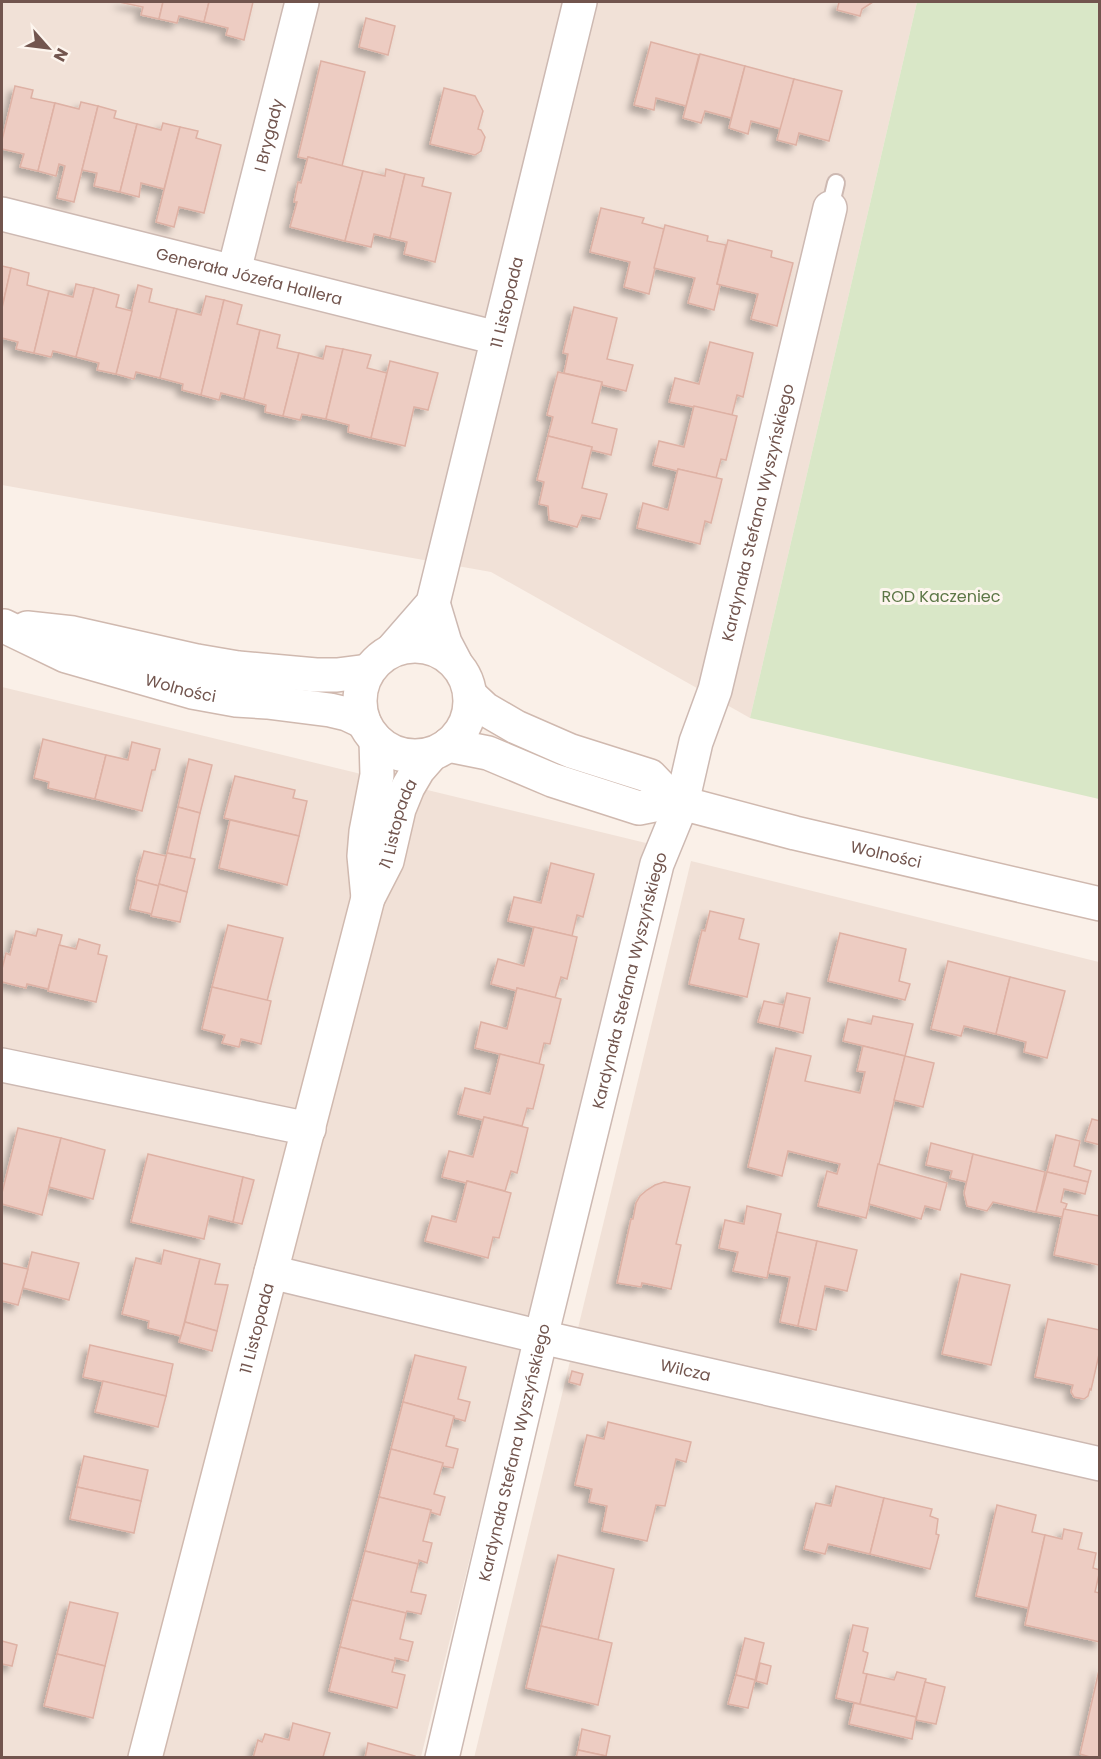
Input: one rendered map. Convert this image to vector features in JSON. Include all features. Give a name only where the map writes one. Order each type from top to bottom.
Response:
[{"type":"street","name":"I Brygady","points":[[234,271],[302,2]]},
{"type":"street","name":"11 Listopada","points":[[380,660],[433,603],[580,2]]},
{"type":"street","name":"Kardynała Stefana Wyszyńskiego","points":[[442,1758],[541,1337],[657,864],[715,690],[833,196]]},
{"type":"street","name":"Generała Józefa Hallera","points":[[2,214],[497,338]]},
{"type":"street","points":[[433,603],[455,662]]},
{"type":"street","name":"Wolności","points":[[3,626],[73,633],[238,668],[337,675],[380,660]]},
{"type":"street","name":"Wolności","points":[[3,626],[66,657],[192,692],[347,714],[370,731]]},
{"type":"street","points":[[419,645],[432,648],[445,653],[455,662],[463,672],[471,696],[466,723],[456,739],[440,749],[412,756],[392,752],[370,731],[360,701],[363,680],[380,660],[405,646],[419,645]]},
{"type":"street","points":[[471,696],[485,709],[516,727],[571,751],[650,776],[678,802]]},
{"type":"street","name":"11 Listopada","points":[[368,898],[364,856],[366,832],[377,775],[370,731]]},
{"type":"street","name":"11 Listopada","points":[[145,1758],[368,898],[387,861],[399,809],[408,787],[418,770],[440,749]]},
{"type":"street","name":"Wolności","points":[[440,749],[488,753],[552,780],[639,808],[678,802],[795,833],[1100,904]]},
{"type":"street","points":[[2,1065],[309,1129]]},
{"type":"street","name":"Wilcza","points":[[271,1272],[541,1337],[1100,1464]]},
{"type":"shaded area","points":[[2,2],[917,2],[750,718],[491,572],[2,485]]},
{"type":"shaded area","points":[[2,687],[646,843],[421,1757],[2,1758]]},
{"type":"shaded area","points":[[691,861],[1099,962],[1099,1757],[474,1758]]},
{"type":"green space","name":"ROD Kaczeniec","points":[[917,2],[1099,2],[1099,799],[750,718]]},
{"type":"building","points":[[119,2],[163,2],[159,19],[141,15],[143,7]]},
{"type":"building","points":[[163,2],[209,2],[204,22],[179,16],[177,23],[159,19]]},
{"type":"building","points":[[209,2],[253,2],[244,40],[226,35],[228,28],[204,22]]},
{"type":"building","points":[[839,2],[873,2],[862,9],[860,16],[837,10]]},
{"type":"building","points":[[366,18],[395,26],[388,55],[359,47]]},
{"type":"building","points":[[651,42],[699,55],[686,106],[656,98],[654,110],[634,105]]},
{"type":"building","points":[[700,54],[745,66],[731,118],[705,111],[701,123],[683,118]]},
{"type":"building","points":[[321,61],[365,72],[342,166],[308,157],[307,159],[298,157]]},
{"type":"building","points":[[745,66],[794,79],[781,129],[751,121],[748,134],[729,128]]},
{"type":"building","points":[[794,79],[842,91],[829,141],[799,133],[796,145],[777,140]]},
{"type":"building","points":[[15,86],[33,90],[31,98],[55,103],[38,171],[20,167],[24,154],[2,149],[2,140]]},
{"type":"building","points":[[444,88],[475,96],[483,111],[478,129],[485,137],[481,151],[475,155],[430,144]]},
{"type":"building","points":[[81,102],[98,106],[74,202],[57,198],[65,166],[59,164],[56,176],[38,171],[55,103],[79,109]]},
{"type":"building","points":[[98,106],[116,111],[114,118],[137,124],[120,192],[94,186],[97,173],[82,170]]},
{"type":"building","points":[[163,123],[180,127],[164,189],[141,183],[139,197],[120,192],[137,124],[161,130]]},
{"type":"building","points":[[180,127],[198,131],[196,138],[221,145],[204,213],[179,207],[174,227],[156,222]]},
{"type":"building","points":[[308,157],[363,171],[345,241],[290,227],[297,202],[294,202],[298,182],[301,183]]},
{"type":"building","points":[[386,169],[405,174],[390,238],[374,234],[371,247],[345,241],[363,171],[385,176]]},
{"type":"building","points":[[405,174],[424,178],[422,186],[451,193],[435,262],[404,254],[407,242],[390,238]]},
{"type":"building","points":[[601,208],[644,218],[642,223],[664,229],[649,294],[624,287],[630,262],[590,252]]},
{"type":"building","points":[[665,225],[708,236],[707,241],[726,245],[714,310],[688,303],[695,278],[654,268]]},
{"type":"building","points":[[728,240],[772,251],[771,257],[793,263],[777,326],[751,319],[758,294],[717,284]]},
{"type":"building","points":[[2,266],[11,268],[2,308]]},
{"type":"building","points":[[11,268],[29,273],[27,285],[49,291],[34,353],[16,349],[18,342],[2,338],[2,308]]},
{"type":"building","points":[[76,284],[94,288],[76,357],[53,351],[51,357],[34,353],[49,291],[73,297]]},
{"type":"building","points":[[138,285],[152,289],[149,302],[177,309],[160,378],[136,372],[134,379],[116,374]]},
{"type":"building","points":[[94,288],[119,295],[116,307],[132,311],[116,374],[97,370],[99,363],[76,357]]},
{"type":"building","points":[[206,296],[224,300],[201,395],[182,390],[183,384],[160,378],[177,309],[201,315]]},
{"type":"building","points":[[224,300],[242,305],[237,324],[260,330],[244,399],[221,393],[219,400],[201,395]]},
{"type":"building","points":[[574,307],[617,318],[607,359],[633,365],[626,391],[602,385],[602,382],[564,373],[568,354],[563,353]]},
{"type":"building","points":[[260,330],[280,335],[277,348],[299,353],[283,416],[265,412],[266,405],[244,399]]},
{"type":"building","points":[[710,342],[753,353],[743,397],[737,395],[732,415],[669,402],[675,378],[699,384]]},
{"type":"building","points":[[326,346],[343,349],[326,419],[302,414],[300,420],[283,416],[299,353],[323,359]]},
{"type":"building","points":[[343,349],[371,355],[367,368],[387,373],[371,438],[348,432],[349,425],[326,419]]},
{"type":"building","points":[[390,361],[438,373],[428,410],[414,407],[405,446],[371,438]]},
{"type":"building","points":[[558,372],[602,382],[592,423],[617,429],[611,455],[591,450],[592,447],[548,436],[553,417],[547,415]]},
{"type":"building","points":[[694,406],[737,416],[726,460],[721,459],[716,478],[653,465],[659,441],[684,447]]},
{"type":"building","points":[[548,436],[592,447],[582,488],[607,494],[600,519],[582,515],[577,527],[549,520],[548,506],[539,504],[544,482],[537,480]]},
{"type":"building","points":[[678,469],[722,479],[711,523],[705,521],[700,544],[637,528],[643,503],[668,510]]},
{"type":"building","points":[[43,739],[106,755],[95,799],[48,788],[49,782],[34,778]]},
{"type":"building","points":[[132,742],[160,749],[155,770],[152,770],[142,811],[95,799],[106,755],[128,760]]},
{"type":"building","points":[[189,759],[212,765],[200,813],[178,807]]},
{"type":"building","points":[[235,776],[295,790],[293,798],[307,801],[299,836],[224,818]]},
{"type":"building","points":[[178,807],[200,813],[190,858],[167,853]]},
{"type":"building","points":[[230,820],[299,836],[287,885],[219,868]]},
{"type":"building","points":[[144,851],[166,856],[159,886],[136,880]]},
{"type":"building","points":[[167,853],[195,859],[187,892],[159,884]]},
{"type":"building","points":[[551,863],[594,874],[583,917],[577,915],[572,936],[508,921],[514,897],[541,903]]},
{"type":"building","points":[[137,880],[159,886],[152,914],[130,909]]},
{"type":"building","points":[[159,884],[187,892],[180,922],[151,916]]},
{"type":"building","points":[[710,911],[744,919],[739,939],[759,944],[747,997],[689,984],[702,930],[705,931]]},
{"type":"building","points":[[228,925],[283,938],[267,1001],[212,987]]},
{"type":"building","points":[[534,927],[577,937],[567,979],[561,977],[555,998],[491,984],[498,959],[524,966]]},
{"type":"building","points":[[38,929],[62,935],[48,989],[27,984],[26,988],[2,982],[6,953],[10,955],[16,931],[36,936]]},
{"type":"building","points":[[840,933],[906,949],[899,981],[910,984],[905,1000],[828,981]]},
{"type":"building","points":[[79,939],[100,945],[98,954],[107,956],[96,1002],[48,991],[59,945],[76,949]]},
{"type":"building","points":[[948,961],[1010,977],[996,1034],[964,1026],[961,1036],[931,1029]]},
{"type":"building","points":[[1010,977],[1065,991],[1047,1058],[1024,1052],[1026,1042],[996,1034]]},
{"type":"building","points":[[212,987],[271,1001],[261,1044],[241,1039],[239,1047],[222,1043],[225,1035],[202,1029]]},
{"type":"building","points":[[517,988],[561,999],[550,1044],[544,1043],[539,1064],[475,1048],[481,1022],[507,1029]]},
{"type":"building","points":[[787,993],[810,998],[803,1033],[779,1027]]},
{"type":"building","points":[[764,1001],[784,1005],[779,1027],[758,1022]]},
{"type":"building","points":[[873,1016],[913,1024],[905,1056],[843,1041],[848,1019],[871,1024]]},
{"type":"building","points":[[863,1046],[905,1056],[866,1218],[818,1206],[827,1171],[837,1174],[840,1164],[788,1151],[782,1176],[748,1167],[776,1048],[811,1056],[805,1081],[860,1093],[865,1072],[857,1071]]},
{"type":"building","points":[[500,1054],[544,1065],[533,1109],[527,1108],[522,1126],[484,1117],[483,1120],[458,1114],[465,1088],[490,1094]]},
{"type":"building","points":[[905,1056],[934,1063],[923,1107],[894,1100]]},
{"type":"building","points":[[484,1117],[528,1128],[517,1173],[511,1171],[505,1191],[442,1177],[449,1151],[473,1157]]},
{"type":"building","points":[[1092,1119],[1100,1121],[1100,1145],[1085,1141]]},
{"type":"building","points":[[18,1128],[61,1138],[42,1215],[2,1204],[2,1193]]},
{"type":"building","points":[[1056,1135],[1080,1141],[1074,1166],[1091,1171],[1088,1182],[1047,1172]]},
{"type":"building","points":[[61,1138],[105,1150],[93,1199],[49,1187]]},
{"type":"building","points":[[931,1143],[973,1154],[967,1182],[950,1178],[952,1171],[926,1165]]},
{"type":"building","points":[[148,1154],[243,1177],[233,1222],[209,1216],[204,1239],[131,1222]]},
{"type":"building","points":[[973,1154],[1045,1172],[1036,1212],[993,1202],[987,1211],[967,1206],[964,1193]]},
{"type":"building","points":[[878,1164],[947,1183],[940,1210],[925,1206],[921,1219],[869,1204]]},
{"type":"building","points":[[1047,1172],[1088,1182],[1085,1194],[1064,1189],[1061,1202],[1067,1204],[1062,1217],[1036,1212]]},
{"type":"building","points":[[243,1177],[254,1180],[242,1224],[233,1222]]},
{"type":"building","points":[[467,1181],[511,1193],[499,1238],[493,1237],[488,1258],[425,1241],[432,1216],[456,1222]]},
{"type":"building","points":[[664,1182],[690,1187],[676,1244],[681,1245],[671,1289],[642,1283],[641,1287],[617,1283],[636,1203],[647,1190]]},
{"type":"building","points":[[747,1206],[781,1214],[767,1278],[733,1271],[738,1252],[719,1248],[725,1220],[744,1224]]},
{"type":"building","points":[[1064,1209],[1100,1216],[1099,1265],[1054,1255]]},
{"type":"building","points":[[777,1232],[817,1241],[798,1326],[780,1322],[790,1277],[768,1273]]},
{"type":"building","points":[[817,1241],[857,1250],[847,1291],[825,1286],[816,1330],[798,1326]]},
{"type":"building","points":[[164,1250],[200,1259],[181,1336],[148,1328],[149,1321],[122,1314],[136,1258],[161,1264]]},
{"type":"building","points":[[32,1252],[79,1263],[69,1300],[23,1288]]},
{"type":"building","points":[[200,1259],[220,1264],[215,1284],[228,1285],[217,1331],[185,1322]]},
{"type":"building","points":[[2,1263],[28,1269],[18,1305],[2,1301]]},
{"type":"building","points":[[961,1274],[1010,1285],[991,1365],[942,1354]]},
{"type":"building","points":[[1048,1319],[1100,1330],[1100,1350],[1091,1390],[1084,1399],[1074,1397],[1071,1392],[1073,1385],[1035,1377]]},
{"type":"building","points":[[185,1322],[217,1331],[212,1351],[179,1342]]},
{"type":"building","points":[[90,1345],[173,1364],[166,1396],[83,1377]]},
{"type":"building","points":[[415,1355],[466,1367],[458,1399],[470,1402],[465,1421],[403,1402]]},
{"type":"building","points":[[572,1371],[583,1374],[580,1385],[569,1382]]},
{"type":"building","points":[[103,1381],[166,1396],[158,1427],[95,1412]]},
{"type":"building","points":[[403,1402],[454,1416],[446,1446],[458,1449],[453,1468],[442,1466],[443,1463],[391,1449]]},
{"type":"building","points":[[608,1422],[691,1442],[686,1462],[676,1459],[665,1506],[656,1505],[647,1541],[602,1531],[607,1506],[589,1502],[592,1489],[575,1485],[587,1435],[604,1439]]},
{"type":"building","points":[[391,1449],[443,1463],[434,1494],[445,1497],[440,1515],[430,1512],[431,1510],[379,1497]]},
{"type":"building","points":[[84,1456],[148,1470],[141,1501],[77,1487]]},
{"type":"building","points":[[836,1486],[884,1498],[870,1554],[828,1544],[825,1554],[804,1549],[816,1503],[831,1506]]},
{"type":"building","points":[[77,1487],[141,1501],[134,1533],[70,1519]]},
{"type":"building","points":[[379,1497],[431,1510],[423,1541],[432,1543],[427,1563],[419,1560],[418,1564],[365,1551]]},
{"type":"building","points":[[884,1498],[932,1509],[930,1516],[938,1519],[936,1534],[939,1535],[930,1569],[870,1554]]},
{"type":"building","points":[[997,1505],[1036,1515],[1032,1532],[1045,1535],[1028,1608],[976,1596]]},
{"type":"building","points":[[1064,1529],[1082,1533],[1078,1549],[1096,1553],[1093,1568],[1100,1570],[1095,1592],[1100,1593],[1100,1642],[1025,1625],[1045,1535],[1062,1539]]},
{"type":"building","points":[[365,1551],[418,1564],[411,1592],[426,1595],[421,1614],[407,1611],[406,1613],[352,1600]]},
{"type":"building","points":[[558,1555],[614,1569],[598,1640],[541,1626]]},
{"type":"building","points":[[352,1600],[406,1613],[400,1639],[413,1642],[408,1661],[395,1658],[395,1661],[340,1647]]},
{"type":"building","points":[[70,1602],[118,1613],[105,1666],[57,1654]]},
{"type":"building","points":[[853,1625],[868,1628],[863,1651],[868,1653],[863,1673],[867,1674],[860,1704],[836,1698]]},
{"type":"building","points":[[541,1626],[612,1643],[598,1705],[526,1688]]},
{"type":"building","points":[[745,1638],[764,1643],[755,1680],[736,1675]]},
{"type":"building","points":[[2,1641],[17,1645],[12,1666],[2,1664]]},
{"type":"building","points":[[340,1647],[395,1661],[392,1672],[405,1675],[397,1708],[329,1691]]},
{"type":"building","points":[[57,1654],[105,1666],[93,1718],[44,1706]]},
{"type":"building","points":[[760,1663],[771,1666],[767,1684],[756,1681]]},
{"type":"building","points":[[1100,1666],[1100,1758],[1093,1758],[1080,1754]]},
{"type":"building","points":[[897,1672],[926,1679],[916,1717],[860,1704],[867,1674],[894,1680]]},
{"type":"building","points":[[736,1675],[755,1680],[748,1708],[728,1704]]},
{"type":"building","points":[[925,1682],[945,1687],[936,1724],[916,1720]]},
{"type":"building","points":[[854,1703],[916,1717],[912,1739],[849,1724]]},
{"type":"building","points":[[293,1723],[330,1733],[323,1757],[253,1758],[258,1740],[262,1742],[265,1734],[289,1740]]},
{"type":"building","points":[[582,1729],[610,1736],[606,1756],[578,1750]]},
{"type":"building","points":[[368,1743],[415,1756],[415,1758],[365,1758]]},
{"type":"building","points":[[578,1750],[606,1756],[605,1758],[576,1758]]}]
